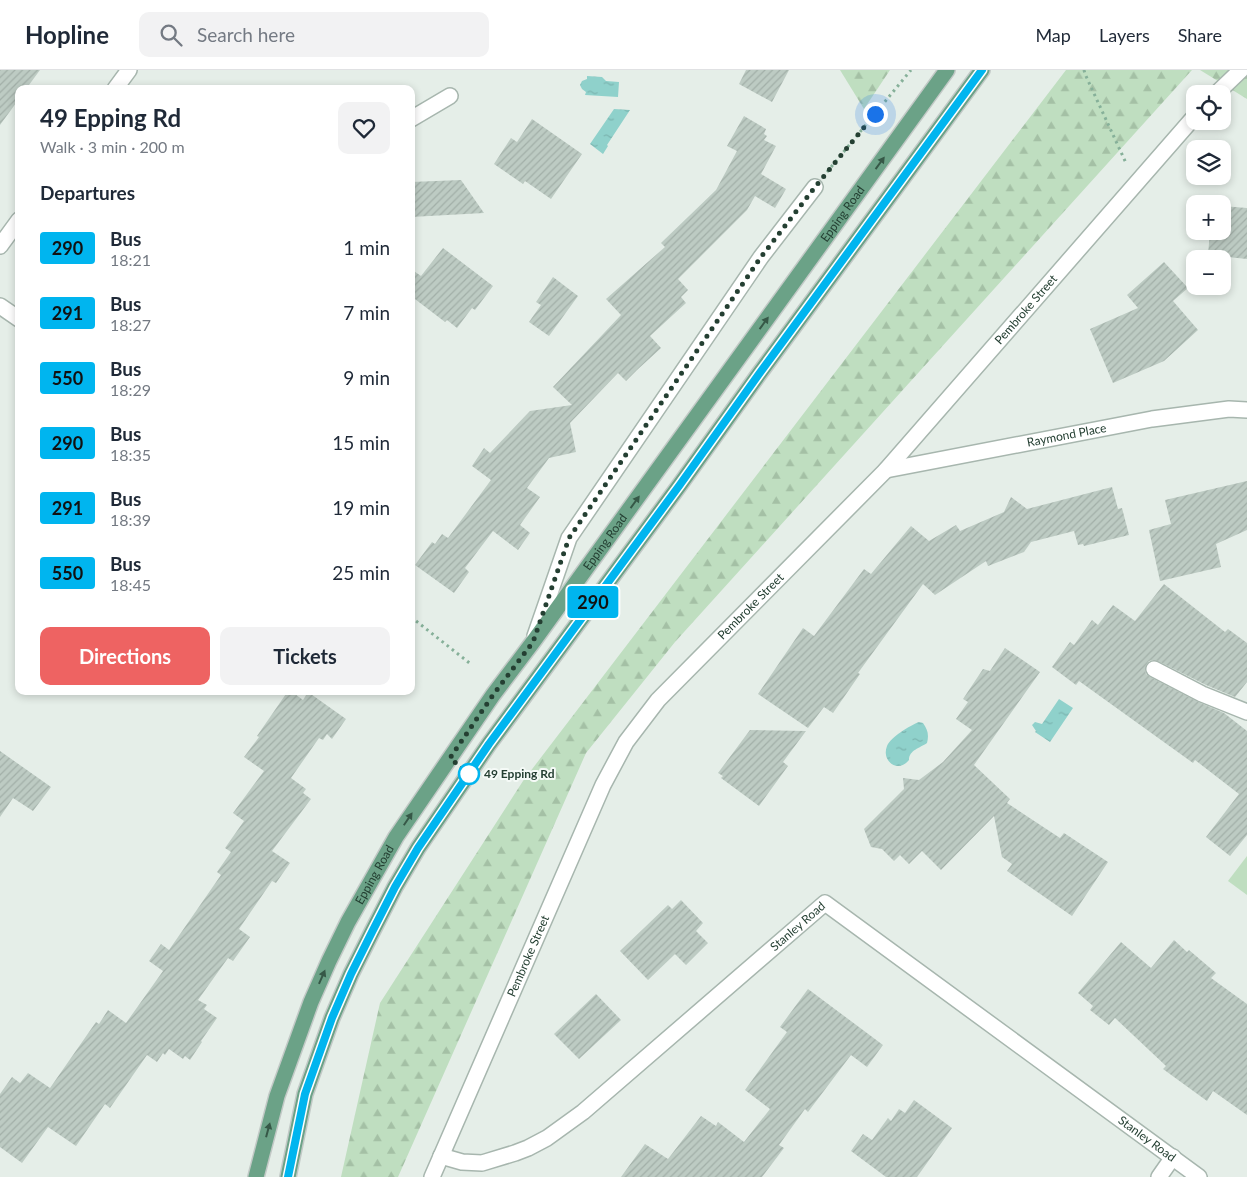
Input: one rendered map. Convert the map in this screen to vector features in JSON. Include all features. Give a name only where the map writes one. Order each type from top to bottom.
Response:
[{"type":"main road","name":"Epping Road","points":[[256,1177],[276,1096],[311,1002],[328,961],[348,922],[396,837],[493,695],[947,70]]},
{"type":"main road","name":"Epping Road","points":[[288,1177],[305,1094],[332,1018],[372,932],[418,848],[489,744],[674,494],[759,374],[982,70]]},
{"type":"street","points":[[118,85],[129,70]]},
{"type":"street","points":[[1225,85],[1241,70]]},
{"type":"street","points":[[415,116],[450,96]]},
{"type":"street","name":"Pembroke Street","points":[[432,1177],[603,784],[626,742],[658,700],[886,470],[1186,127]]},
{"type":"street","points":[[533,642],[569,538],[761,257],[815,187]]},
{"type":"street","points":[[0,246],[15,225]]},
{"type":"street","points":[[0,306],[15,316]]},
{"type":"street","name":"Raymond Place","points":[[886,470],[1152,419],[1230,409],[1247,410]]},
{"type":"street","points":[[1154,669],[1202,694],[1247,712]]},
{"type":"street","name":"Stanley Road","points":[[441,1156],[462,1162],[482,1163],[528,1148],[547,1138],[583,1112],[825,903],[1200,1177]]},
{"type":"street","points":[[1159,1177],[1173,1157]]},
{"type":"path","points":[[815,187],[911,70]]},
{"type":"path","points":[[1084,72],[1114,138]]},
{"type":"path","points":[[415,620],[472,665]]},
{"type":"green space","points":[[840,70],[890,70],[864,109]]},
{"type":"green space","points":[[1066,70],[1192,70],[675,642],[586,753],[398,1177],[341,1177],[380,1003],[523,781]]},
{"type":"green space","points":[[1200,70],[1247,70],[1247,99],[1231,89],[1231,85],[1224,85]]},
{"type":"green space","points":[[1247,856],[1247,895],[1228,881]]},
{"type":"water","points":[[587,76],[602,77],[606,81],[619,82],[618,97],[585,95],[586,92],[580,85],[582,81],[587,79]]},
{"type":"water","points":[[614,109],[630,110],[603,154],[590,144]]},
{"type":"water","points":[[1059,699],[1073,708],[1050,742],[1035,732],[1032,725],[1035,722],[1042,724]]},
{"type":"water","points":[[919,722],[923,723],[927,730],[927,743],[913,752],[905,764],[896,766],[892,764],[886,756],[887,746],[901,732]]},
{"type":"building","points":[[0,70],[40,70],[29,85],[15,85],[15,104],[0,125]]},
{"type":"building","points":[[746,70],[789,70],[772,102],[739,84]]},
{"type":"building","points":[[744,116],[766,129],[764,134],[767,136],[764,140],[776,146],[761,174],[786,189],[775,208],[755,196],[747,210],[678,279],[688,290],[681,297],[686,303],[650,336],[661,348],[626,381],[618,373],[570,423],[576,452],[549,458],[527,488],[540,497],[520,525],[530,533],[518,550],[493,531],[465,568],[469,572],[454,593],[415,565],[432,542],[435,544],[442,534],[448,538],[491,480],[472,466],[484,448],[490,453],[530,411],[572,405],[553,387],[621,315],[606,299],[665,247],[661,243],[716,190],[737,151],[727,146]]},
{"type":"building","points":[[532,119],[582,154],[551,199],[525,181],[523,184],[494,164],[511,138],[517,142]]},
{"type":"building","points":[[461,180],[484,213],[415,217],[415,182]]},
{"type":"building","points":[[1231,207],[1247,208],[1247,259],[1231,257],[1231,250],[1208,250],[1209,240],[1231,240]]},
{"type":"building","points":[[443,248],[493,286],[475,310],[472,308],[457,328],[447,320],[445,322],[415,299],[415,272],[421,276]]},
{"type":"building","points":[[1164,262],[1186,286],[1186,290],[1173,301],[1198,330],[1164,361],[1113,383],[1090,329],[1138,308],[1127,295]]},
{"type":"building","points":[[553,277],[578,296],[549,336],[529,322],[541,305],[536,302]]},
{"type":"building","points":[[1247,481],[1247,530],[1216,544],[1221,567],[1160,581],[1149,530],[1171,524],[1165,500]]},
{"type":"building","points":[[1112,487],[1118,509],[1122,508],[1129,535],[1084,546],[1083,544],[1078,545],[1074,531],[1031,542],[1024,552],[988,566],[986,561],[935,595],[923,584],[858,673],[860,674],[833,713],[824,707],[808,728],[758,694],[803,628],[814,636],[864,569],[871,574],[911,526],[929,541],[956,525],[960,531],[1004,512],[1011,497],[1027,509]]},
{"type":"building","points":[[1164,584],[1225,632],[1228,629],[1247,643],[1247,682],[1235,697],[1158,661],[1149,661],[1145,669],[1146,674],[1150,677],[1224,713],[1247,731],[1247,835],[1230,856],[1206,837],[1239,794],[1195,760],[1193,763],[1079,681],[1076,685],[1052,667],[1070,642],[1074,645],[1092,620],[1098,625],[1113,605],[1135,621]]},
{"type":"building","points":[[1005,648],[1040,672],[974,765],[1010,799],[1007,803],[1060,838],[1064,833],[1108,862],[1072,916],[1007,871],[1012,864],[1002,857],[994,816],[941,870],[922,851],[909,864],[900,855],[894,861],[882,849],[871,847],[864,829],[904,789],[903,778],[919,780],[943,762],[972,730],[956,719],[968,702],[963,699],[983,669],[990,671]]},
{"type":"building","points":[[285,695],[296,695],[303,700],[306,695],[312,695],[346,719],[332,739],[327,734],[323,740],[319,738],[291,778],[306,789],[303,793],[311,799],[272,851],[290,863],[276,883],[272,881],[239,929],[250,937],[233,961],[228,958],[198,1000],[207,1005],[204,1009],[217,1018],[190,1060],[185,1056],[183,1059],[169,1049],[165,1055],[163,1053],[157,1062],[147,1055],[110,1108],[105,1104],[76,1146],[48,1127],[22,1163],[0,1147],[0,1094],[12,1077],[20,1083],[28,1073],[50,1088],[96,1022],[99,1024],[108,1010],[126,1023],[163,971],[149,961],[161,944],[169,950],[221,875],[217,872],[231,852],[225,848],[244,821],[233,813],[264,771],[244,757],[259,737],[257,736]]},
{"type":"building","points":[[750,730],[806,731],[783,762],[788,766],[759,806],[721,778],[723,776],[718,773]]},
{"type":"building","points":[[0,751],[51,787],[33,811],[13,798],[0,817]]},
{"type":"building","points":[[681,900],[703,923],[696,931],[708,943],[686,965],[675,954],[648,980],[620,951],[668,905],[672,909]]},
{"type":"building","points":[[1174,940],[1216,973],[1211,978],[1247,1004],[1247,1115],[1213,1091],[1207,1101],[1163,1069],[1166,1066],[1115,1018],[1109,1025],[1090,1010],[1093,1006],[1078,993],[1121,942],[1151,968]]},
{"type":"building","points":[[808,989],[883,1045],[867,1067],[851,1055],[808,1112],[805,1109],[779,1145],[784,1148],[762,1177],[621,1177],[645,1144],[668,1159],[701,1116],[716,1126],[718,1122],[744,1142],[770,1109],[745,1090],[787,1032],[780,1027]]},
{"type":"building","points":[[596,994],[621,1020],[579,1059],[554,1034]]},
{"type":"building","points":[[914,1100],[952,1128],[917,1177],[886,1177],[851,1151],[863,1134],[872,1140],[888,1118],[891,1121],[899,1109],[905,1113]]},
{"type":"bus line","name":"290","points":[[288,1177],[305,1094],[332,1018],[372,932],[418,848],[489,744],[982,70]]},
{"type":"place","name":"49 Epping Rd","points":[[469,774]]},
{"type":"route","points":[[469,774],[450,758],[493,695],[533,642],[569,538],[761,257],[875,114]]}]
